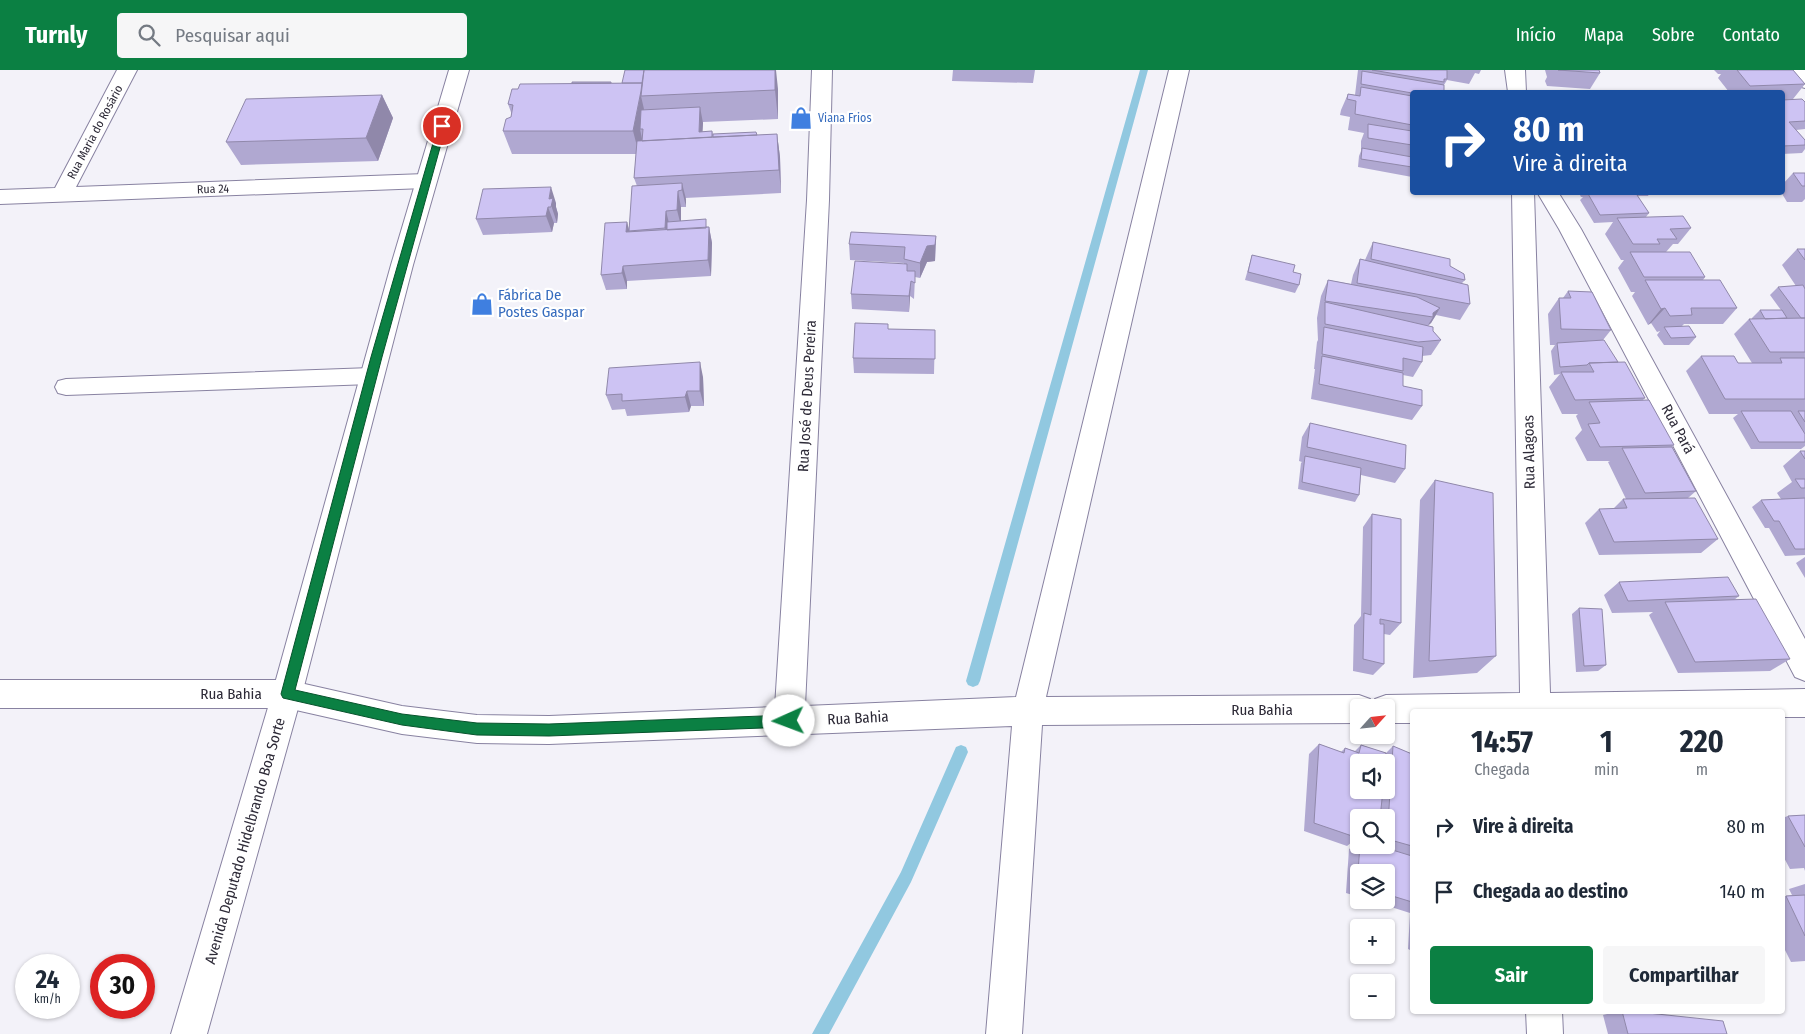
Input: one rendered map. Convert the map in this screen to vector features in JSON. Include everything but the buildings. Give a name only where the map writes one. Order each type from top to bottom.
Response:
[{"type":"street","name":"Rua Maria do Rosário","points":[[62,194],[127,70]]},
{"type":"street","name":"Avenida Deputado Hidelbrando Boa Sorte","points":[[189,1034],[287,694],[425,182],[459,70]]},
{"type":"street","name":"Rua José de Deus Pereira","points":[[789,721],[818,200],[822,70]]},
{"type":"street","points":[[1004,1034],[1028,710],[1179,70]]},
{"type":"street","points":[[1515,70],[1517,90]]},
{"type":"street","points":[[1795,70],[1805,82]]},
{"type":"street","name":"Rua 24","points":[[0,197],[425,182]]},
{"type":"street","name":"Rua Alagoas","points":[[1523,195],[1535,709]]},
{"type":"street","name":"Rua Pará","points":[[1549,195],[1575,237],[1805,668]]},
{"type":"street","name":"Rua Bahia","points":[[0,694],[287,694],[402,720],[477,729],[549,730],[1028,710],[1350,709]]},
{"type":"street","points":[[1574,709],[1805,703]]},
{"type":"street","points":[[1395,709],[1410,709]]},
{"type":"street","points":[[1544,1014],[1545,1034]]},
{"type":"lane","points":[[66,387],[372,376]]},
{"type":"waterway","points":[[973,681],[1144,70]]},
{"type":"waterway","points":[[820,1034],[906,877],[961,752]]},
{"type":"place","name":"Viana Frios","points":[[801,118]]},
{"type":"place","name":"Fábrica De Postes Gaspar","points":[[482,304]]},
{"type":"route","points":[[442,126],[376,357],[287,694],[402,720],[477,729],[549,730],[789,721]]}]
